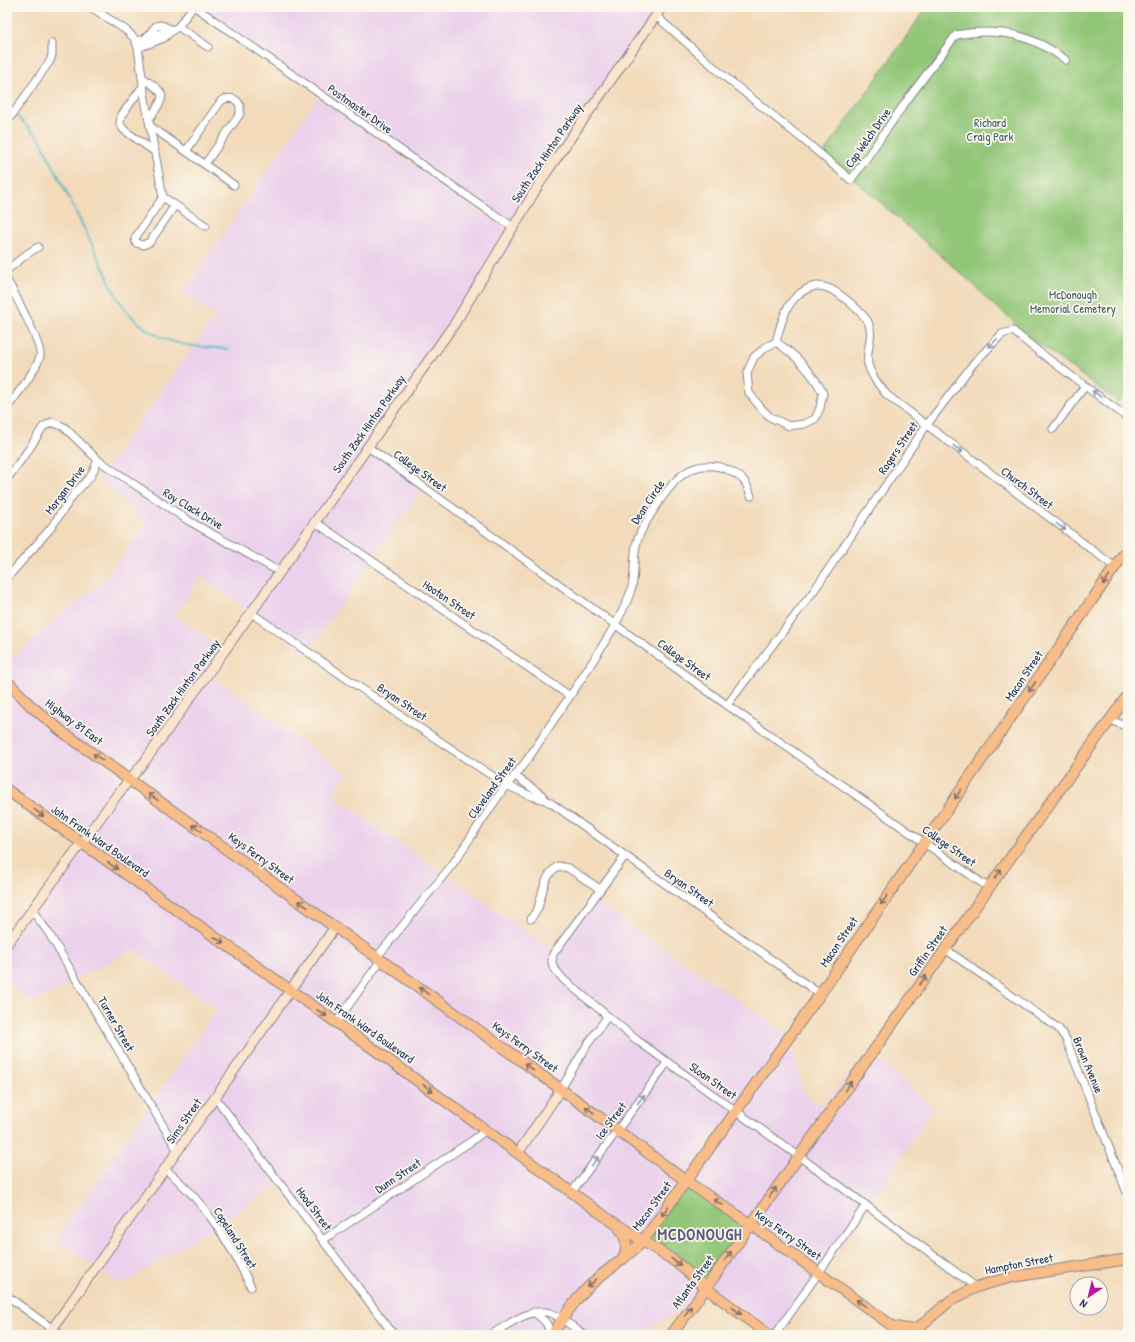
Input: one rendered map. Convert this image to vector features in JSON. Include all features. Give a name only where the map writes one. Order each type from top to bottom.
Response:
[{"type":"main road","name":"South Zack Hinton Parkway","points":[[7,944],[130,780],[251,613],[455,323],[546,173],[662,7]]},
{"type":"main road","name":"Macon Street","points":[[552,1335],[562,1319],[586,1288],[643,1241],[820,994],[1128,549]]},
{"type":"main road","name":"Highway 81 East","points":[[7,681],[42,715],[130,780]]},
{"type":"main road","name":"Griffin Street","points":[[750,1224],[945,949],[1128,695]]},
{"type":"main road","name":"Keys Ferry Street","points":[[130,780],[561,1089],[686,1181],[750,1224],[905,1335]]},
{"type":"main road","name":"John Frank Ward Boulevard","points":[[7,790],[572,1192],[676,1262],[706,1288],[769,1335]]},
{"type":"main road","name":"Sims Street","points":[[50,1332],[335,927]]},
{"type":"main road","points":[[518,1153],[561,1089]]},
{"type":"main road","points":[[616,1223],[625,1236],[627,1252],[623,1259]]},
{"type":"main road","name":"Atlanta Street","points":[[671,1335],[706,1288],[750,1224]]},
{"type":"main road","name":"Hampton Street","points":[[926,1322],[950,1301],[976,1287],[1012,1277],[1128,1259]]},
{"type":"main road","points":[[893,1326],[913,1329],[926,1322]]},
{"type":"main road","points":[[924,1335],[926,1322]]},
{"type":"street","points":[[91,7],[127,31],[134,38],[137,45],[163,197],[135,238],[136,244],[143,245],[150,242],[175,205]]},
{"type":"street","points":[[137,45],[164,38],[176,28],[194,7]]},
{"type":"street","name":"Postmaster Drive","points":[[194,7],[513,227]]},
{"type":"street","name":"Cap Welch Drive","points":[[656,16],[724,76],[851,180],[910,96],[956,35],[987,31],[1016,35],[1043,45],[1066,60]]},
{"type":"street","points":[[137,45],[146,38],[176,28],[208,47]]},
{"type":"street","points":[[7,122],[50,61],[52,55],[52,43]]},
{"type":"street","points":[[142,77],[159,90],[162,96],[161,103],[150,123]]},
{"type":"street","points":[[143,86],[121,116],[120,124],[124,130],[155,152]]},
{"type":"street","points":[[186,151],[220,102],[227,98],[235,100],[240,106],[240,114],[205,164]]},
{"type":"street","points":[[150,123],[234,185]]},
{"type":"street","points":[[163,197],[206,226]]},
{"type":"street","points":[[7,270],[38,247]]},
{"type":"street","points":[[7,280],[37,340],[40,353],[39,359],[33,371],[7,408]]},
{"type":"street","name":"Church Street","points":[[776,342],[788,306],[801,293],[816,286],[835,291],[850,302],[868,322],[871,337],[868,352],[868,363],[874,378],[887,395],[926,426],[1115,567]]},
{"type":"street","name":"Rogers Street","points":[[727,705],[813,592],[926,426],[972,364],[1002,334],[1013,331],[1128,418]]},
{"type":"street","points":[[776,342],[790,351],[805,367],[818,383],[823,393],[820,408],[815,419],[804,424],[789,426],[770,417],[749,393],[747,373],[754,357],[766,347],[776,342]]},
{"type":"street","points":[[1053,429],[1085,386]]},
{"type":"street","name":"Morgan Drive","points":[[7,479],[29,450],[43,427],[52,422],[64,427],[98,460],[91,476],[74,494],[50,529],[7,578]]},
{"type":"street","name":"College Street","points":[[368,447],[727,705],[989,888]]},
{"type":"street","name":"Roy Clack Drive","points":[[98,460],[188,522],[280,572]]},
{"type":"street","name":"Dean Circle","points":[[615,624],[630,594],[633,582],[636,544],[640,533],[675,481],[691,469],[708,466],[721,467],[731,471],[744,481],[751,496]]},
{"type":"street","name":"Hooten Street","points":[[315,522],[570,696]]},
{"type":"street","name":"Bryan Street","points":[[251,613],[400,715],[506,785],[531,796],[545,800],[820,994]]},
{"type":"street","name":"Cleveland Street","points":[[336,1023],[379,958],[452,865],[506,785],[515,776],[570,696],[615,624]]},
{"type":"street","points":[[1110,720],[1128,727]]},
{"type":"street","name":"Bryan Street","points":[[515,776],[542,795],[545,800]]},
{"type":"street","name":"Sloan Street","points":[[625,856],[553,954],[552,962],[556,972],[607,1017],[667,1063],[866,1205],[976,1287]]},
{"type":"street","points":[[531,919],[538,908],[542,889],[549,875],[558,866],[568,868],[600,889]]},
{"type":"street","name":"Turner Street","points":[[32,910],[64,957],[178,1151]]},
{"type":"street","name":"Brown Avenue","points":[[945,949],[1058,1028],[1066,1039],[1072,1052],[1128,1195]]},
{"type":"street","points":[[561,1089],[587,1045],[607,1017]]},
{"type":"street","name":"Ice Street","points":[[572,1192],[667,1063]]},
{"type":"street","name":"Hood Street","points":[[215,1097],[394,1335]]},
{"type":"street","name":"Dunn Street","points":[[323,1240],[486,1130]]},
{"type":"street","name":"Copeland Street","points":[[165,1169],[179,1180],[213,1220],[232,1250],[251,1287]]},
{"type":"street","points":[[775,1335],[866,1205]]},
{"type":"street","points":[[7,1296],[50,1332],[61,1335]]},
{"type":"street","points":[[534,1312],[547,1324],[549,1335]]},
{"type":"street","points":[[490,1335],[534,1312],[549,1313],[562,1319],[584,1335]]},
{"type":"shaded area","points":[[196,7],[662,7],[513,227]]},
{"type":"shaded area","points":[[318,97],[517,237],[372,451],[424,486],[307,653],[201,576],[175,615],[220,648],[205,671],[347,774],[332,795],[554,951],[592,899],[789,1035],[804,1094],[822,1106],[871,1051],[934,1108],[781,1335],[778,1335],[717,1290],[635,1335],[394,1335],[283,1182],[122,1285],[56,1239],[217,1009],[132,949],[35,1002],[7,983],[7,945],[80,847],[7,797],[7,663],[67,609],[107,577],[147,524],[99,478],[216,316],[182,294]]},
{"type":"green space","name":"Richard Craig Park","points":[[927,7],[1128,7],[1128,390],[1118,402],[1021,331],[1010,318],[989,301],[974,285],[824,153]]},
{"type":"green space","points":[[686,1181],[750,1224],[706,1288],[643,1241]]},
{"type":"waterway","points":[[7,107],[12,111]]},
{"type":"waterway","points":[[15,114],[40,139],[111,286],[125,309],[134,319],[144,328],[168,340],[193,346],[228,349]]},
{"type":"district","name":"MCDONOUGH","points":[[700,1234]]},
{"type":"park label","name":"McDonough Memorial Cemetery","points":[[1073,302]]}]
